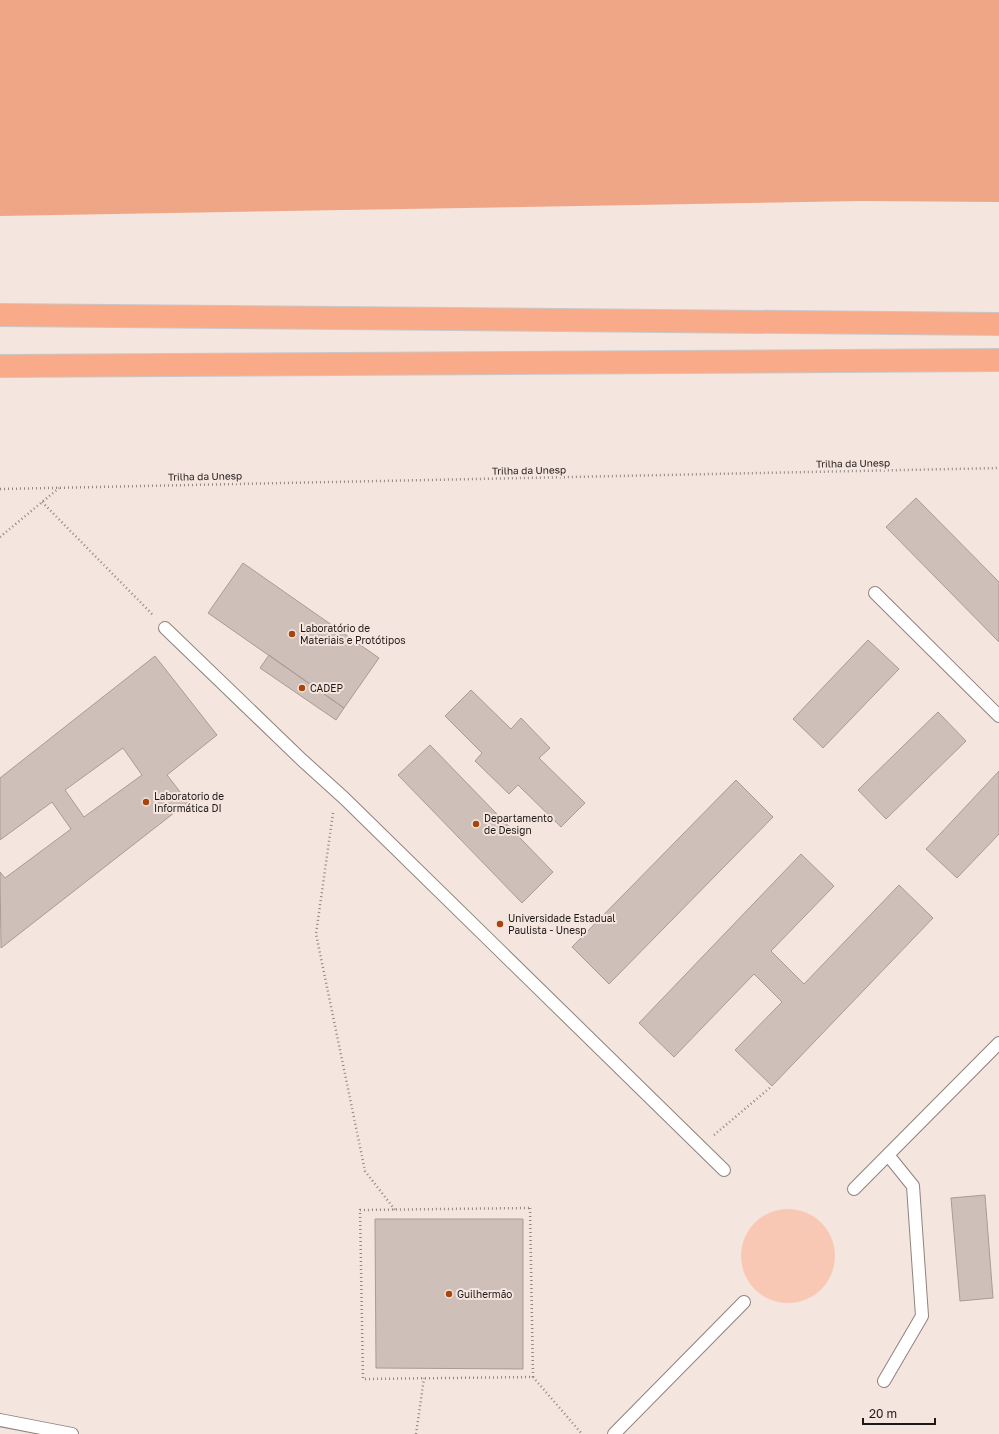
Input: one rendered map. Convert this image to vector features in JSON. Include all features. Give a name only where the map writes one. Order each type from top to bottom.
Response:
[{"type":"highway","points":[[0,315],[999,324]]},
{"type":"highway","points":[[0,366],[999,360]]},
{"type":"lane","points":[[875,593],[999,716]]},
{"type":"lane","points":[[166,628],[296,754],[344,798],[702,1146],[724,1170]]},
{"type":"lane","points":[[854,1189],[999,1043]]},
{"type":"lane","points":[[884,1381],[922,1316],[913,1186],[888,1156]]},
{"type":"lane","points":[[614,1434],[744,1302]]},
{"type":"lane","points":[[0,1420],[72,1434]]},
{"type":"path","name":"Trilha da Unesp","points":[[0,488],[999,468]]},
{"type":"path","points":[[0,537],[59,487]]},
{"type":"path","points":[[42,502],[166,628]]},
{"type":"path","points":[[334,806],[316,934],[366,1171],[396,1210]]},
{"type":"path","points":[[702,1146],[772,1086]]},
{"type":"path","points":[[533,1377],[362,1379],[360,1210],[530,1208],[533,1377],[582,1434]]},
{"type":"path","points":[[416,1434],[424,1378]]},
{"type":"shaded area","points":[[0,0],[999,0],[999,202],[862,201],[0,216]]},
{"type":"shaded area","points":[[788,1209],[806,1212],[821,1223],[832,1238],[835,1256],[832,1274],[821,1289],[806,1300],[788,1303],[770,1300],[755,1289],[744,1274],[741,1256],[744,1238],[755,1223],[770,1212]]},
{"type":"building","points":[[916,498],[999,582],[999,642],[886,527]]},
{"type":"building","name":"Laboratório de Materiais e Protótipos","points":[[243,563],[379,658],[344,708],[208,613]]},
{"type":"building","points":[[868,640],[899,669],[823,748],[793,719]]},
{"type":"building","name":"CADEP","points":[[269,655],[344,708],[336,720],[260,668]]},
{"type":"building","name":"Laboratorio de Informática DI","points":[[155,656],[217,735],[167,775],[188,802],[1,948],[0,872],[5,878],[71,829],[52,802],[0,840],[0,778]],"holes":[[[123,748],[142,775],[84,817],[65,790]]]},
{"type":"building","points":[[471,690],[511,729],[521,718],[550,748],[539,758],[585,803],[561,827],[518,785],[509,794],[475,761],[482,753],[445,716]]},
{"type":"building","points":[[938,712],[966,741],[886,819],[858,790]]},
{"type":"building","name":"Departamento de Design","points":[[430,745],[553,872],[522,903],[398,775]]},
{"type":"building","points":[[999,771],[999,834],[957,878],[926,849]]},
{"type":"building","points":[[736,780],[773,817],[609,984],[572,947]]},
{"type":"building","points":[[801,854],[834,886],[771,951],[804,984],[899,885],[933,918],[772,1086],[735,1050],[782,1002],[754,974],[674,1057],[639,1023]]},
{"type":"building","points":[[985,1195],[993,1298],[960,1301],[951,1198]]},
{"type":"building","name":"Guilhermão","points":[[375,1219],[523,1219],[523,1369],[376,1368]]},
{"type":"place","name":"Laboratório de Materiais e Protótipos","points":[[292,634]]},
{"type":"place","name":"CADEP","points":[[302,688]]},
{"type":"place","name":"Laboratorio de Informática DI","points":[[146,802]]},
{"type":"place","name":"Departamento de Design","points":[[476,824]]},
{"type":"place","name":"Universidade Estadual Paulista - Unesp","points":[[500,924]]},
{"type":"place","name":"Guilhermão","points":[[449,1294]]}]
